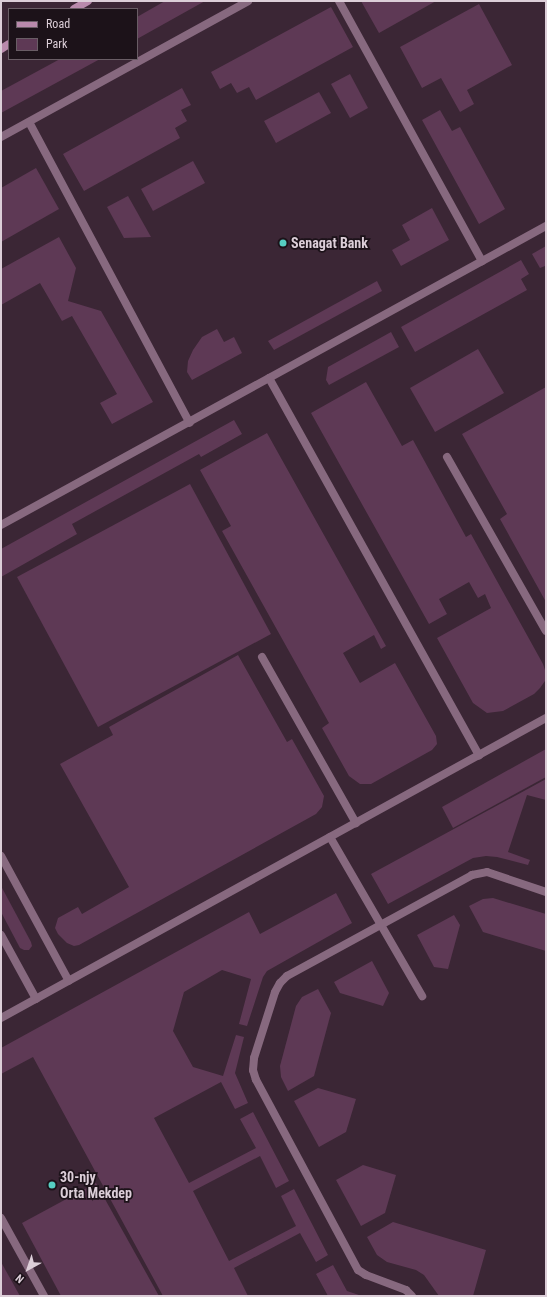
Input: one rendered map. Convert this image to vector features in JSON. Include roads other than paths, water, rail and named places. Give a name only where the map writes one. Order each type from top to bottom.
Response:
[{"type":"main road","points":[[76,8],[88,1]]},
{"type":"street","points":[[1,137],[248,1]]},
{"type":"street","points":[[339,1],[482,261]]},
{"type":"street","points":[[29,122],[190,423]]},
{"type":"street","points":[[1,525],[190,423],[546,226]]},
{"type":"street","points":[[269,378],[479,756]]},
{"type":"street","points":[[447,457],[546,631]]},
{"type":"street","points":[[262,657],[356,823]]},
{"type":"street","points":[[1,1018],[546,718]]},
{"type":"street","points":[[330,837],[422,996]]},
{"type":"street","points":[[1,856],[69,981]]},
{"type":"street","points":[[412,1296],[406,1290],[366,1276],[358,1270],[256,1080],[253,1070],[254,1058],[270,1006],[280,983],[287,976],[472,875],[487,872],[546,892]]},
{"type":"street","points":[[1,935],[36,999]]},
{"type":"street","points":[[1,1218],[44,1296]]},
{"type":"place","name":"Senagat Bank","points":[[283,243]]},
{"type":"place","name":"30-njy Orta Mekdep","points":[[52,1185]]}]
